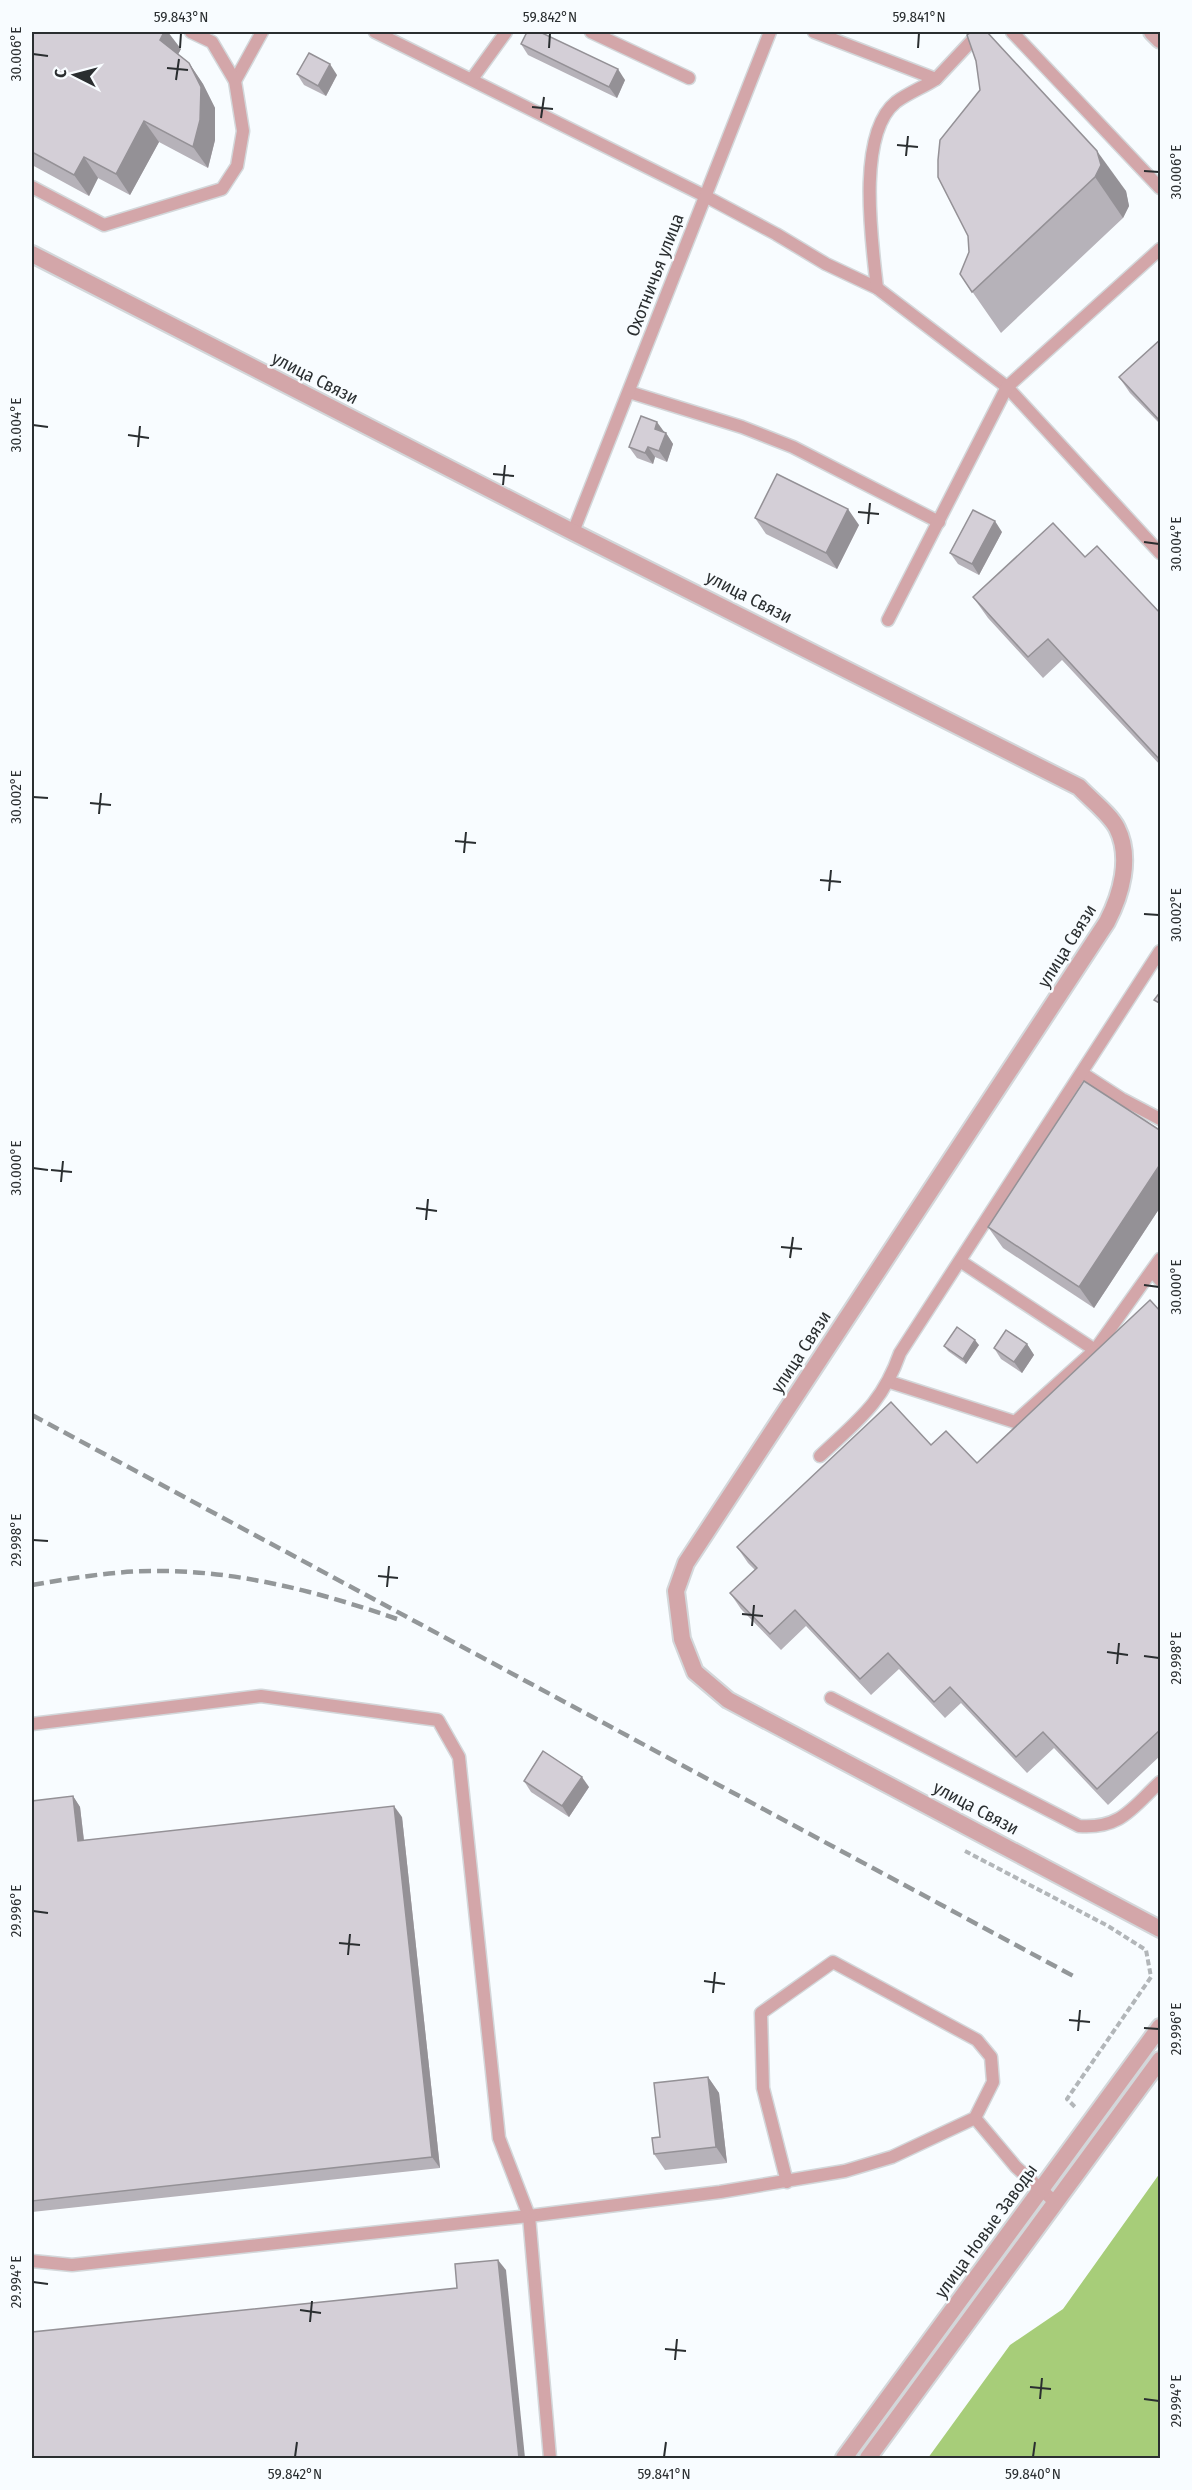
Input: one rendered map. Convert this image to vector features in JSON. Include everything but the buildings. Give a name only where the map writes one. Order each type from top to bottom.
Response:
[{"type":"street","points":[[1152,32],[1161,40]]},
{"type":"street","name":"улица Связи","points":[[32,254],[573,532],[1079,787],[1117,828],[1124,857],[1122,877],[1119,897],[1107,922],[686,1563],[676,1591],[682,1639],[695,1672],[728,1700],[1161,1929]]},
{"type":"street","name":"улица Новые Заводы","points":[[844,2458],[1161,2027]]},
{"type":"street","points":[[868,2458],[1161,2060]]},
{"type":"lane","points":[[32,187],[104,225],[222,189],[237,166],[243,131],[235,81],[212,42],[191,32]]},
{"type":"lane","points":[[235,81],[262,32]]},
{"type":"lane","points":[[375,32],[705,196],[826,264],[877,288],[1007,387],[1161,553]]},
{"type":"lane","points":[[472,79],[506,32]]},
{"type":"lane","points":[[592,32],[615,36],[689,78]]},
{"type":"lane","name":"Охотничья улица","points":[[573,532],[770,32]]},
{"type":"lane","points":[[814,32],[936,80]]},
{"type":"lane","points":[[877,288],[869,195],[871,165],[880,126],[896,102],[936,80],[980,32]]},
{"type":"lane","points":[[1012,32],[1161,188]]},
{"type":"lane","points":[[888,620],[1007,387],[1161,249]]},
{"type":"lane","points":[[629,392],[742,427],[793,447],[939,522]]},
{"type":"lane","points":[[820,1456],[871,1408],[890,1382],[900,1353],[1161,951]]},
{"type":"lane","points":[[1082,1073],[1122,1099],[1161,1119]]},
{"type":"lane","points":[[890,1382],[1015,1422],[1095,1350],[1156,1275],[1161,1259]]},
{"type":"lane","points":[[960,1261],[1095,1350]]},
{"type":"lane","points":[[32,1724],[261,1696],[438,1720],[459,1757],[499,2138],[529,2216],[550,2458]]},
{"type":"lane","points":[[831,1698],[1079,1826],[1100,1827],[1120,1820],[1161,1782]]},
{"type":"lane","points":[[32,2261],[72,2265],[529,2216],[787,2182],[845,2171],[892,2157],[975,2118],[993,2082],[991,2057],[977,2040],[833,1962],[761,2013],[763,2088],[787,2182]]},
{"type":"lane","points":[[975,2118],[1016,2167],[1056,2203]]},
{"type":"path","points":[[965,1851],[1108,1926],[1146,1950],[1151,1977],[1067,2099],[1076,2108]]},
{"type":"green space","points":[[1160,2173],[1160,2458],[928,2458],[1010,2345],[1063,2309]]},
{"type":"railway","points":[[32,1415],[1077,1978]]},
{"type":"railway","points":[[32,1585],[124,1572],[216,1574],[278,1584],[397,1619]]}]
